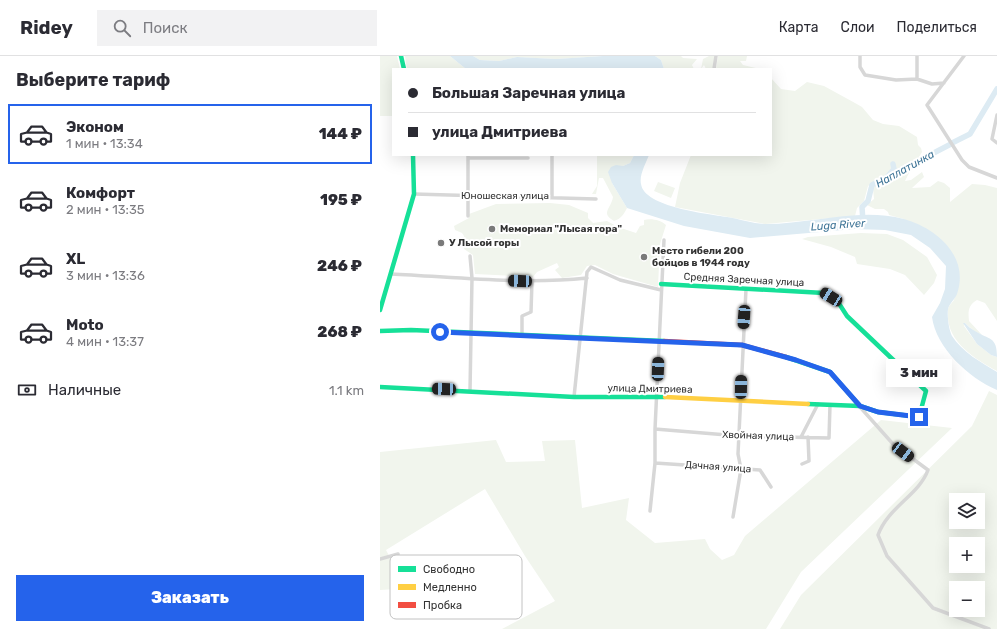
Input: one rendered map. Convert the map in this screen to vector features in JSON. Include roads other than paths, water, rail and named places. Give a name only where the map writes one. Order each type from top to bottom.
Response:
[{"type":"street","points":[[402,56],[404,68]]},
{"type":"street","points":[[714,68],[716,56]]},
{"type":"street","points":[[860,56],[860,67],[865,74],[896,80],[917,79],[932,84],[944,83]]},
{"type":"street","points":[[917,56],[917,79]]},
{"type":"street","points":[[964,56],[927,105],[956,152],[968,167],[997,178]]},
{"type":"street","points":[[997,115],[992,139],[997,143]]},
{"type":"street","points":[[380,310],[414,194],[413,156]]},
{"type":"street","points":[[552,156],[552,196]]},
{"type":"street","points":[[468,216],[468,157],[528,158]]},
{"type":"street","name":"Юношеская улица","points":[[414,194],[467,196],[552,196],[596,199]]},
{"type":"street","points":[[650,511],[655,463],[658,341],[664,240]]},
{"type":"street","points":[[470,256],[472,278],[470,391]]},
{"type":"street","points":[[574,397],[587,272],[590,267],[620,280],[661,290]]},
{"type":"street","points":[[391,274],[532,281],[559,281],[587,278]]},
{"type":"street","points":[[522,336],[522,316],[531,312],[532,281]]},
{"type":"street","name":"Средняя Заречная улица","points":[[661,284],[824,293],[838,302],[847,316],[926,391],[919,417]]},
{"type":"street","points":[[733,517],[741,469],[738,454],[742,345],[746,289]]},
{"type":"street","points":[[380,331],[410,330],[742,345],[796,360],[830,372],[893,444],[928,470],[925,478],[897,506],[882,525],[878,535],[887,556],[933,608],[989,629]]},
{"type":"street","name":"улица Дмитриева","points":[[380,387],[574,397],[657,397],[860,406],[878,412],[919,417]]},
{"type":"street","points":[[801,437],[818,404]]},
{"type":"street","name":"Хвойная улица","points":[[655,429],[739,436],[829,438],[830,405]]},
{"type":"street","points":[[802,464],[810,461],[808,437]]},
{"type":"street","name":"Дачная улица","points":[[655,463],[760,470],[771,487]]},
{"type":"street","points":[[380,559],[390,556]]},
{"type":"water","points":[[450,56],[473,56],[480,60],[499,61],[517,57],[556,59],[603,56],[655,56],[661,60],[664,68],[465,68]]},
{"type":"water","name":"Luga River","points":[[634,156],[649,156],[641,177],[641,184],[645,192],[665,204],[678,208],[761,224],[853,215],[887,216],[904,219],[928,229],[947,246],[954,256],[959,268],[960,280],[957,294],[948,309],[948,323],[952,336],[967,352],[997,372],[997,390],[986,385],[965,370],[947,351],[940,340],[932,317],[940,303],[945,289],[946,266],[930,248],[911,235],[885,230],[855,229],[750,238],[684,226],[627,208],[612,183],[608,172],[611,167],[616,165],[623,166],[630,163]]},
{"type":"water","points":[[963,323],[994,342],[997,350],[997,357],[991,355],[977,344]]},
{"type":"waterway","name":"Наплатинка","points":[[952,143],[970,134],[997,89]]},
{"type":"waterway","name":"Наплатинка","points":[[863,222],[862,207],[868,201],[872,185],[951,144]]},
{"type":"waterway","name":"Наплатинка","points":[[888,176],[894,169],[893,164]]},
{"type":"place","name":"Мемориал \"Лысая гора\"","points":[[492,229]]},
{"type":"place","name":"У Лысой горы","points":[[441,243]]},
{"type":"place","name":"Место гибели 200 бойцов в 1944 году","points":[[644,257]]}]
